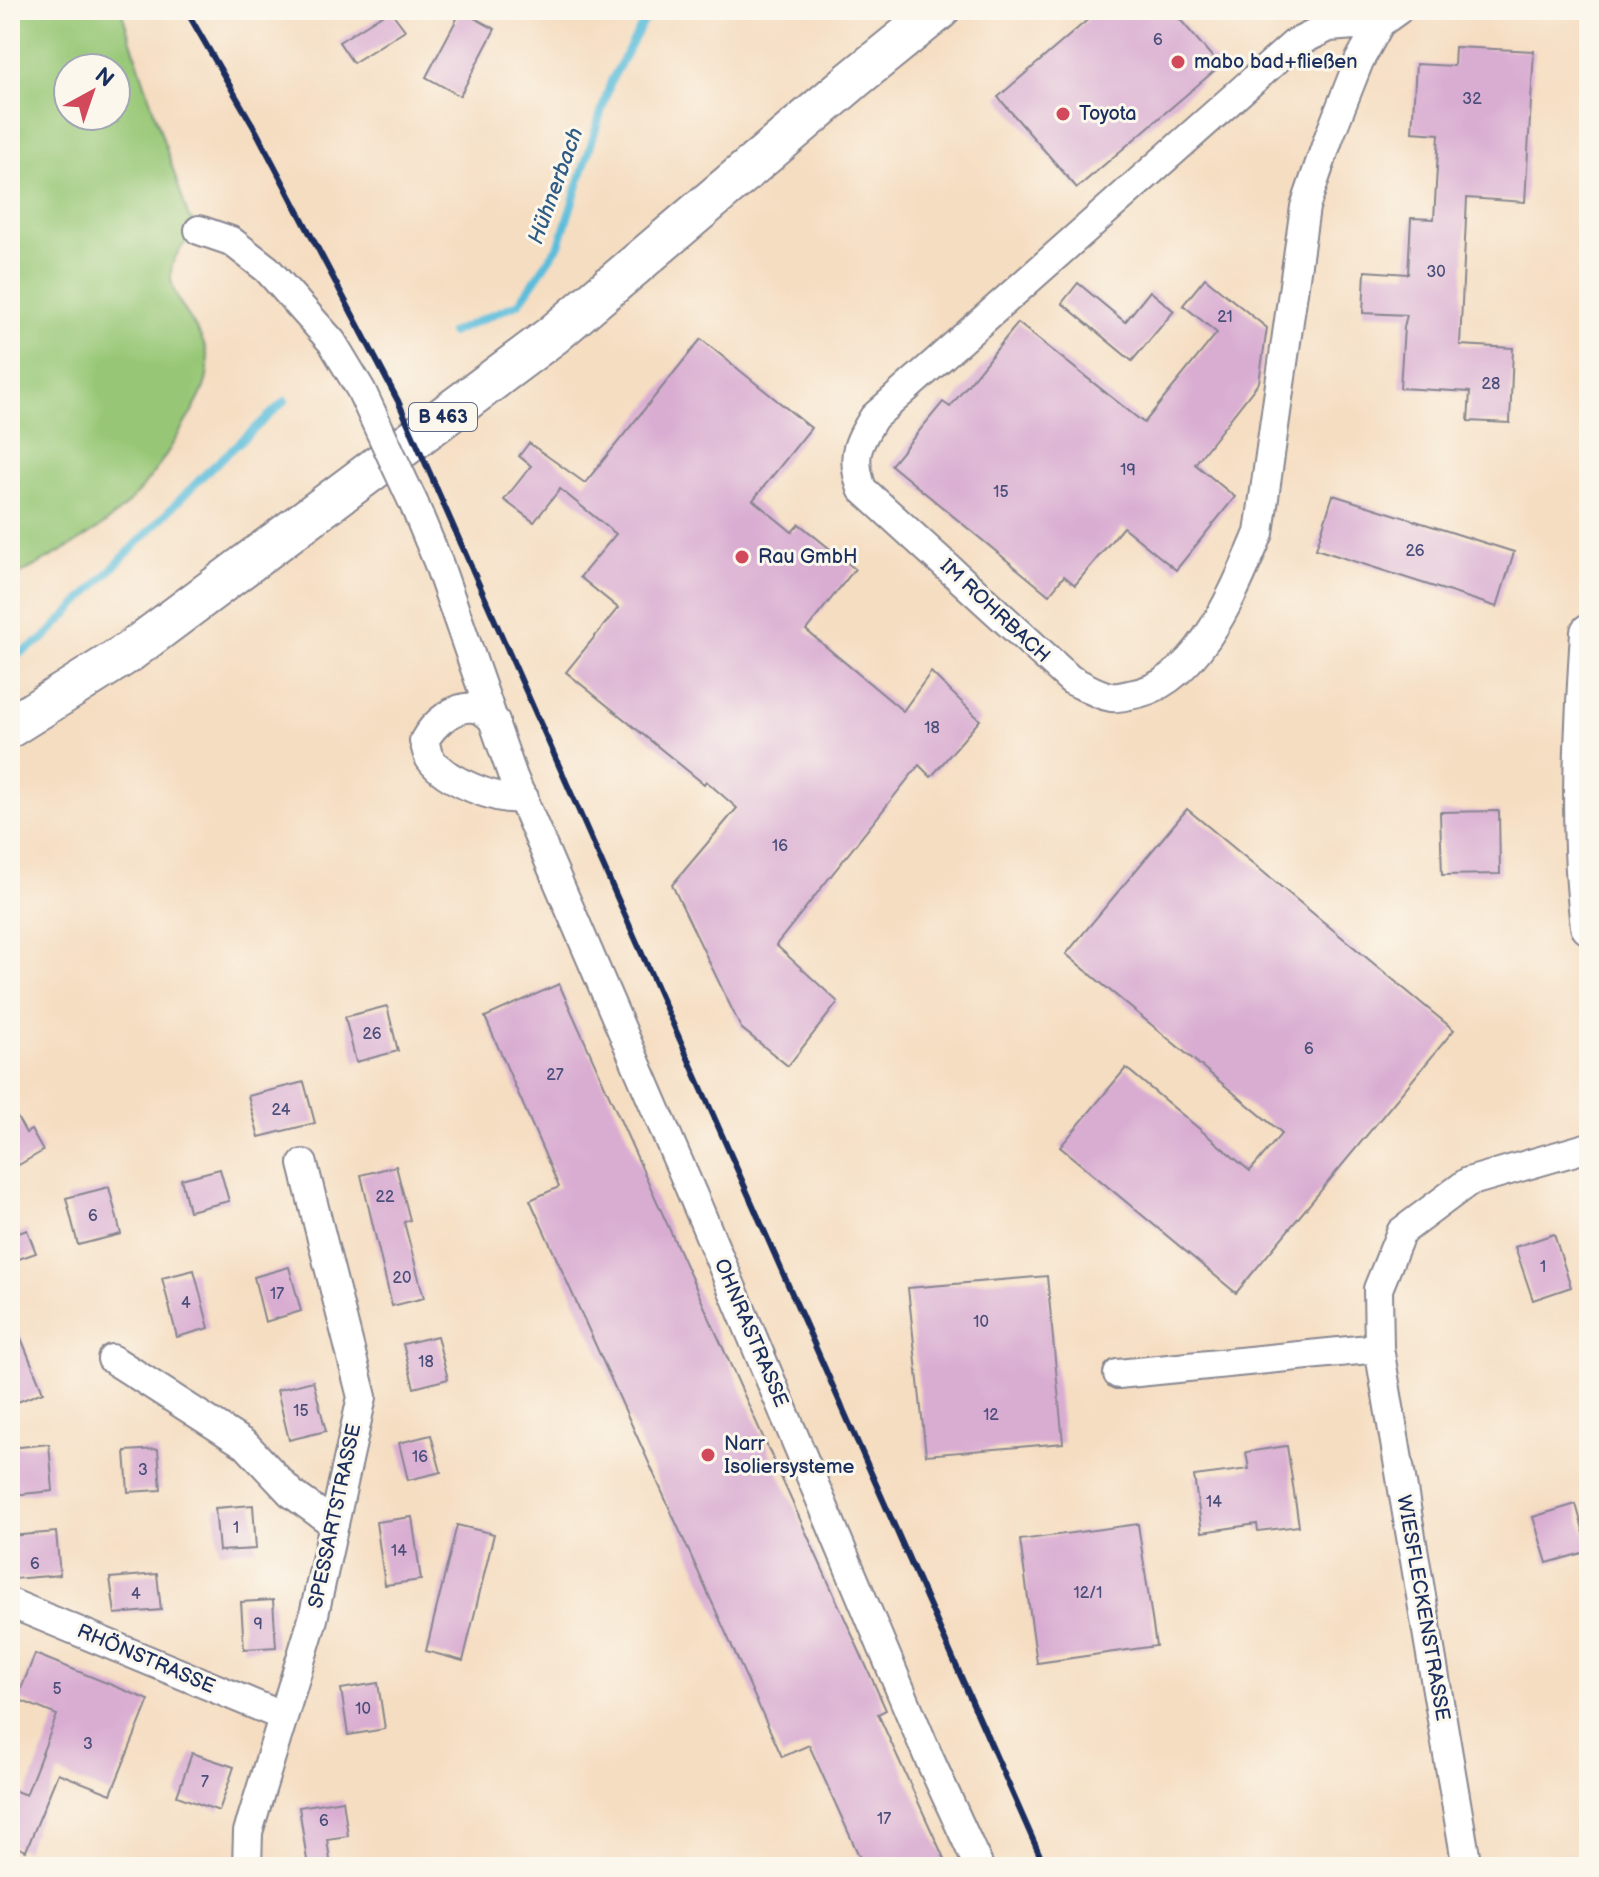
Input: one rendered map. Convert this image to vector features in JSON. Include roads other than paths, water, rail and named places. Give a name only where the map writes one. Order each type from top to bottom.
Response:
[{"type":"highway","name":"B 463","points":[[854,79],[876,37],[903,10]]},
{"type":"highway","name":"B 463","points":[[10,727],[129,652],[553,335],[939,10]]},
{"type":"main road","points":[[1589,632],[1582,748],[1581,838],[1589,926]]},
{"type":"street","name":"IM ROHRBACH","points":[[1389,16],[1349,86],[1305,207],[1259,533],[1243,572],[1214,630],[1178,672],[1144,693],[1111,697],[1071,680],[862,489],[854,466],[859,441],[874,417],[1294,44],[1329,27],[1389,16]]},
{"type":"street","name":"OHNRASTRASSE","points":[[199,230],[231,241],[267,269],[332,342],[361,390],[438,562],[513,777],[928,1756],[979,1867]]},
{"type":"street","points":[[495,721],[479,709],[464,709],[450,714],[431,729],[424,741],[430,759],[453,777],[493,796],[511,800],[524,798]]},
{"type":"street","name":"WIESFLECKENSTRASSE","points":[[1467,1867],[1379,1348],[1378,1289],[1401,1232],[1468,1182],[1589,1147]]},
{"type":"street","name":"SPESSARTSTRASSE","points":[[247,1867],[248,1832],[313,1619],[362,1397],[303,1164]]},
{"type":"street","points":[[1118,1374],[1379,1348]]},
{"type":"street","points":[[112,1359],[246,1445],[291,1493],[334,1524]]},
{"type":"street","name":"RHÖNSTRASSE","points":[[10,1603],[282,1716]]},
{"type":"waterway","name":"Hühnerbach","points":[[451,333],[519,303],[559,245],[611,81],[650,10]]},
{"type":"waterway","name":"Hühnerbach","points":[[10,659],[42,640],[206,473],[285,401]]},
{"type":"railway","points":[[186,10],[256,131],[398,401],[1045,1867]]},
{"type":"place","name":"mabo bad+fließen","points":[[1178,62]]},
{"type":"place","name":"Toyota","points":[[1063,114]]},
{"type":"place","name":"Rau GmbH","points":[[742,557]]},
{"type":"place","name":"Narr Isoliersysteme","points":[[708,1455]]}]
